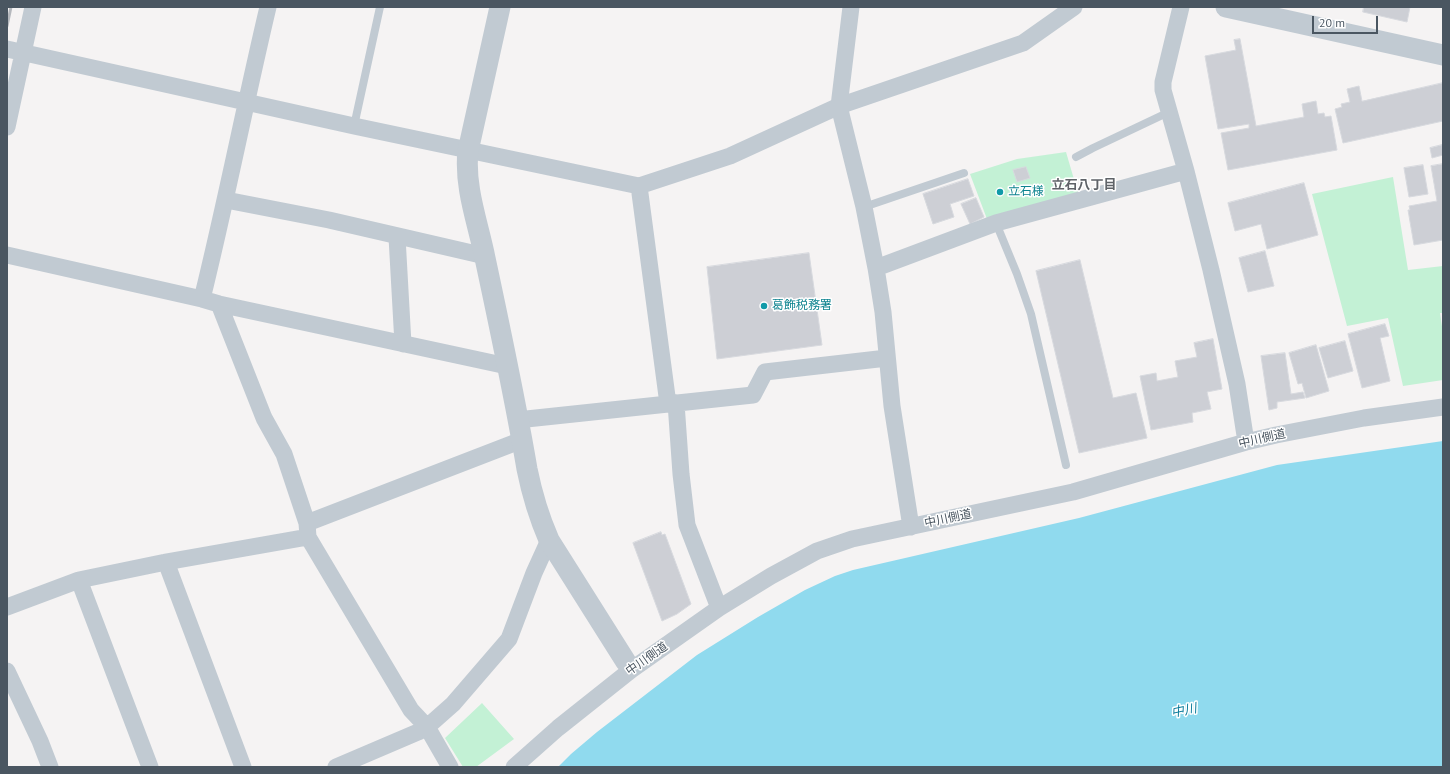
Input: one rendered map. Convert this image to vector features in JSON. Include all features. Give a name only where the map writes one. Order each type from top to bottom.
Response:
[{"type":"street","points":[[7,127],[15,51],[33,7]]},
{"type":"street","points":[[202,299],[226,200],[246,102],[268,7]]},
{"type":"street","points":[[500,7],[468,151],[467,162],[470,188],[485,256],[533,499],[549,540],[628,666]]},
{"type":"street","points":[[851,7],[838,106],[864,207],[876,268],[883,312],[892,406],[911,527]]},
{"type":"street","points":[[15,51],[468,151],[639,186],[730,156],[838,106],[1024,43],[1074,7]]},
{"type":"street","points":[[1181,7],[1163,82],[1163,90],[1186,171],[1211,270],[1237,384],[1246,442]]},
{"type":"street","points":[[1226,7],[1443,55]]},
{"type":"street","points":[[876,268],[996,223],[1186,171]]},
{"type":"street","points":[[639,186],[672,403],[687,525],[720,608]]},
{"type":"street","points":[[226,200],[329,220],[397,237],[485,256]]},
{"type":"street","points":[[397,237],[403,344]]},
{"type":"street","points":[[7,255],[219,304],[507,366]]},
{"type":"street","points":[[219,304],[264,418],[284,454],[308,530],[410,710],[427,727],[450,767]]},
{"type":"street","points":[[517,420],[753,395],[765,372],[887,358]]},
{"type":"street","name":"中川側道","points":[[514,767],[628,666],[771,576],[817,551],[852,539],[1073,492],[1246,442],[1364,418],[1443,407]]},
{"type":"street","points":[[7,607],[79,580],[308,530],[522,440]]},
{"type":"street","points":[[336,767],[427,727],[453,704],[509,640],[534,573],[549,540]]},
{"type":"street","points":[[166,562],[243,767]]},
{"type":"street","points":[[79,580],[150,767]]},
{"type":"street","points":[[7,672],[40,741],[50,767]]},
{"type":"lane","points":[[354,126],[380,7]]},
{"type":"lane","points":[[1076,157],[1169,112]]},
{"type":"lane","points":[[864,207],[964,173]]},
{"type":"lane","points":[[996,223],[1017,274],[1031,314],[1066,465]]},
{"type":"green space","points":[[1066,152],[1078,193],[987,219],[970,174],[1017,159]]},
{"type":"green space","points":[[1393,177],[1408,270],[1443,266],[1443,313],[1440,313],[1443,333],[1443,380],[1403,386],[1388,318],[1347,326],[1312,194]]},
{"type":"green space","points":[[482,703],[514,739],[476,767],[463,767],[445,738]]},
{"type":"water","name":"中川","points":[[1443,441],[1443,767],[558,767],[597,732],[697,655],[805,590],[835,576],[853,570],[1079,518],[1277,465]]},
{"type":"building","points":[[1364,7],[1410,7],[1407,22],[1363,12]]},
{"type":"building","points":[[1240,39],[1256,126],[1304,117],[1302,104],[1316,101],[1318,114],[1324,113],[1325,117],[1331,116],[1337,150],[1228,170],[1221,133],[1249,128],[1249,124],[1218,129],[1205,56],[1236,50],[1234,40]]},
{"type":"building","points":[[1443,83],[1443,121],[1343,143],[1335,109],[1342,107],[1341,104],[1350,102],[1347,89],[1359,86],[1362,101]]},
{"type":"building","points":[[1442,145],[1443,155],[1432,158],[1430,148]]},
{"type":"building","points":[[1443,164],[1443,240],[1414,245],[1408,210],[1410,210],[1409,206],[1437,201],[1431,166]]},
{"type":"building","points":[[1423,165],[1428,194],[1409,197],[1404,168]]},
{"type":"building","points":[[1026,167],[1030,178],[1017,182],[1013,170]]},
{"type":"building","points":[[968,179],[974,196],[950,204],[954,217],[933,224],[923,194]]},
{"type":"building","points":[[1304,183],[1318,235],[1267,249],[1261,224],[1235,231],[1228,203]]},
{"type":"building","points":[[976,198],[984,217],[970,224],[961,204]]},
{"type":"building","points":[[1265,251],[1274,286],[1248,292],[1239,258]]},
{"type":"building","name":"葛飾税務署","points":[[809,253],[822,345],[717,359],[707,267]]},
{"type":"building","points":[[1080,260],[1113,398],[1136,393],[1147,438],[1079,453],[1036,271]]},
{"type":"building","points":[[1385,324],[1389,336],[1380,338],[1390,381],[1362,388],[1348,334]]},
{"type":"building","points":[[1213,339],[1222,389],[1207,392],[1211,409],[1192,413],[1193,422],[1151,430],[1140,376],[1156,373],[1157,381],[1178,377],[1175,361],[1197,357],[1194,343]]},
{"type":"building","points":[[1345,341],[1353,371],[1328,378],[1319,348]]},
{"type":"building","points":[[1316,345],[1329,391],[1306,398],[1302,383],[1298,384],[1289,353]]},
{"type":"building","points":[[1285,353],[1291,394],[1303,392],[1305,398],[1277,402],[1277,408],[1269,410],[1261,356]]},
{"type":"building","points":[[661,532],[662,535],[665,534],[691,604],[677,614],[662,621],[633,543]]},
{"type":"railway","points":[[7,26],[11,7]]},
{"type":"place","name":"立石様","points":[[1000,192]]},
{"type":"place","name":"葛飾税務署","points":[[764,306]]},
{"type":"district","name":"立石八丁目","points":[[1084,185]]}]
